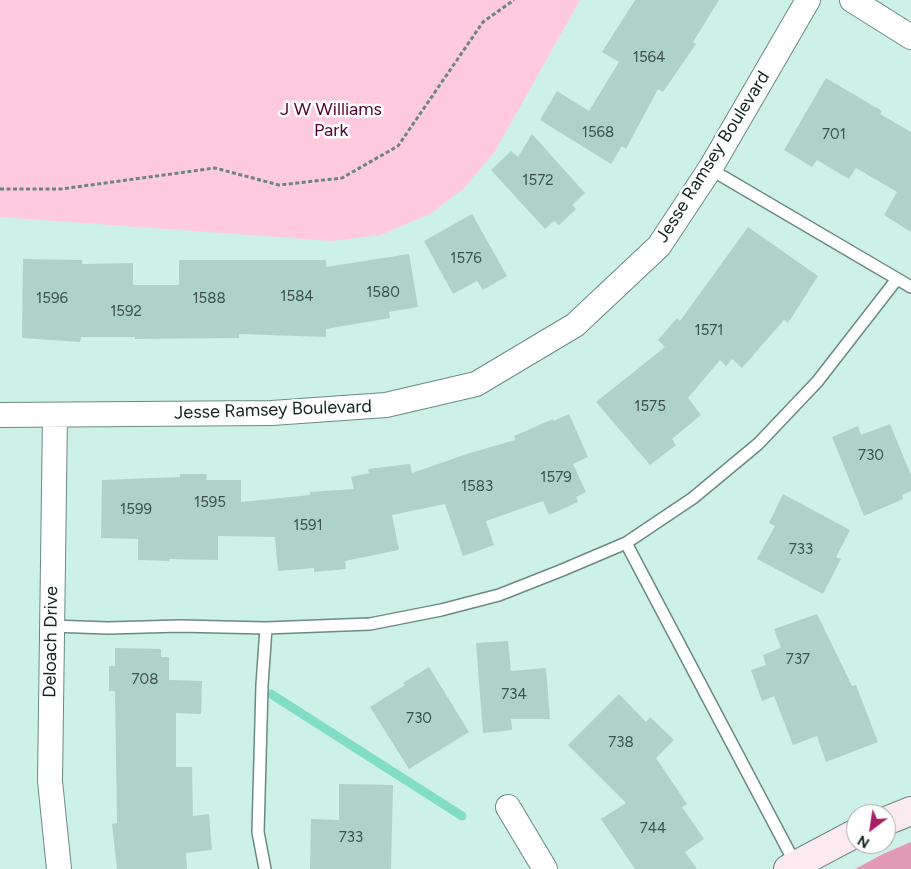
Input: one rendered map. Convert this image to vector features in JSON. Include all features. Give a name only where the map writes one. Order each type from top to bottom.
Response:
[{"type":"street","name":"Jesse Ramsey Boulevard","points":[[0,415],[272,413],[386,405],[476,384],[575,325],[659,246],[710,168],[808,0]]},
{"type":"street","points":[[852,0],[911,36]]},
{"type":"street","name":"Deloach Drive","points":[[55,415],[50,781],[59,869]]},
{"type":"street","points":[[508,807],[545,869]]},
{"type":"street","points":[[896,817],[911,810]]},
{"type":"street","points":[[792,867],[846,838]]},
{"type":"lane","points":[[710,168],[911,287]]},
{"type":"lane","points":[[51,626],[266,628],[370,624],[441,610],[499,595],[626,544],[692,498],[758,444],[817,382],[898,279]]},
{"type":"lane","points":[[626,544],[792,867]]},
{"type":"lane","points":[[265,869],[258,832],[262,685],[266,628]]},
{"type":"path","points":[[0,189],[61,190],[215,168],[279,185],[342,178],[398,146],[483,22],[514,0]]},
{"type":"green space","name":"J W Williams Park","points":[[0,0],[580,0],[494,153],[463,189],[430,214],[380,235],[332,241],[0,217]]},
{"type":"shaded area","points":[[911,842],[911,869],[855,869],[883,854],[896,854],[896,848]]},
{"type":"building","points":[[635,0],[719,0],[693,42],[696,44],[663,92],[658,89],[626,149],[622,146],[611,164],[540,120],[557,91],[589,111],[619,62],[602,52]]},
{"type":"building","points":[[826,78],[882,111],[880,114],[911,132],[911,232],[884,215],[897,192],[856,168],[849,179],[817,160],[812,167],[784,150]]},
{"type":"building","points":[[532,134],[585,193],[572,205],[576,209],[559,225],[554,221],[545,229],[491,170],[511,151],[518,157]]},
{"type":"building","points":[[472,214],[507,276],[483,290],[477,281],[453,294],[424,241]]},
{"type":"building","points":[[748,227],[818,276],[788,323],[784,320],[742,368],[732,359],[726,366],[720,360],[688,398],[701,415],[672,439],[676,445],[650,465],[596,402],[665,347],[658,340],[677,318],[680,321]]},
{"type":"building","points":[[409,254],[418,307],[389,312],[390,318],[326,329],[326,337],[239,334],[239,338],[135,339],[135,337],[81,337],[80,342],[22,338],[23,259],[82,260],[82,264],[133,263],[133,285],[179,285],[179,260],[326,260],[326,267]]},
{"type":"building","points":[[569,414],[588,457],[573,464],[586,492],[576,497],[578,502],[549,515],[543,501],[486,521],[494,545],[463,556],[445,504],[392,515],[399,550],[345,561],[346,569],[314,572],[314,568],[278,571],[275,537],[218,536],[218,560],[169,559],[169,561],[138,560],[138,539],[101,538],[102,480],[180,477],[180,474],[207,474],[206,480],[241,480],[241,502],[310,495],[310,492],[354,489],[351,477],[369,473],[368,469],[410,464],[412,473],[515,440],[514,436]]},
{"type":"building","points":[[890,424],[911,475],[911,491],[902,495],[903,499],[864,516],[832,437],[858,426],[861,435]]},
{"type":"building","points":[[783,494],[850,530],[836,557],[841,559],[823,594],[757,559],[775,526],[769,523]]},
{"type":"building","points":[[817,614],[852,686],[856,685],[878,742],[826,762],[817,736],[793,745],[774,696],[762,701],[751,670],[766,665],[763,655],[781,648],[774,629]]},
{"type":"building","points":[[508,641],[511,671],[546,668],[550,719],[511,719],[512,730],[483,733],[476,643]]},
{"type":"building","points":[[115,648],[161,649],[161,657],[169,657],[169,680],[202,681],[201,714],[176,713],[176,767],[192,767],[193,816],[209,814],[212,850],[186,853],[187,869],[117,869],[112,824],[117,823],[115,691],[109,691],[109,666],[115,666]]},
{"type":"building","points":[[429,667],[469,732],[409,769],[370,707]]},
{"type":"building","points":[[619,694],[646,722],[650,717],[674,740],[656,758],[687,804],[682,807],[704,839],[685,852],[697,869],[635,869],[601,819],[626,803],[568,745]]},
{"type":"building","points":[[339,784],[393,785],[391,869],[310,869],[311,819],[339,820]]},
{"type":"waterway","points":[[271,694],[462,816]]}]
